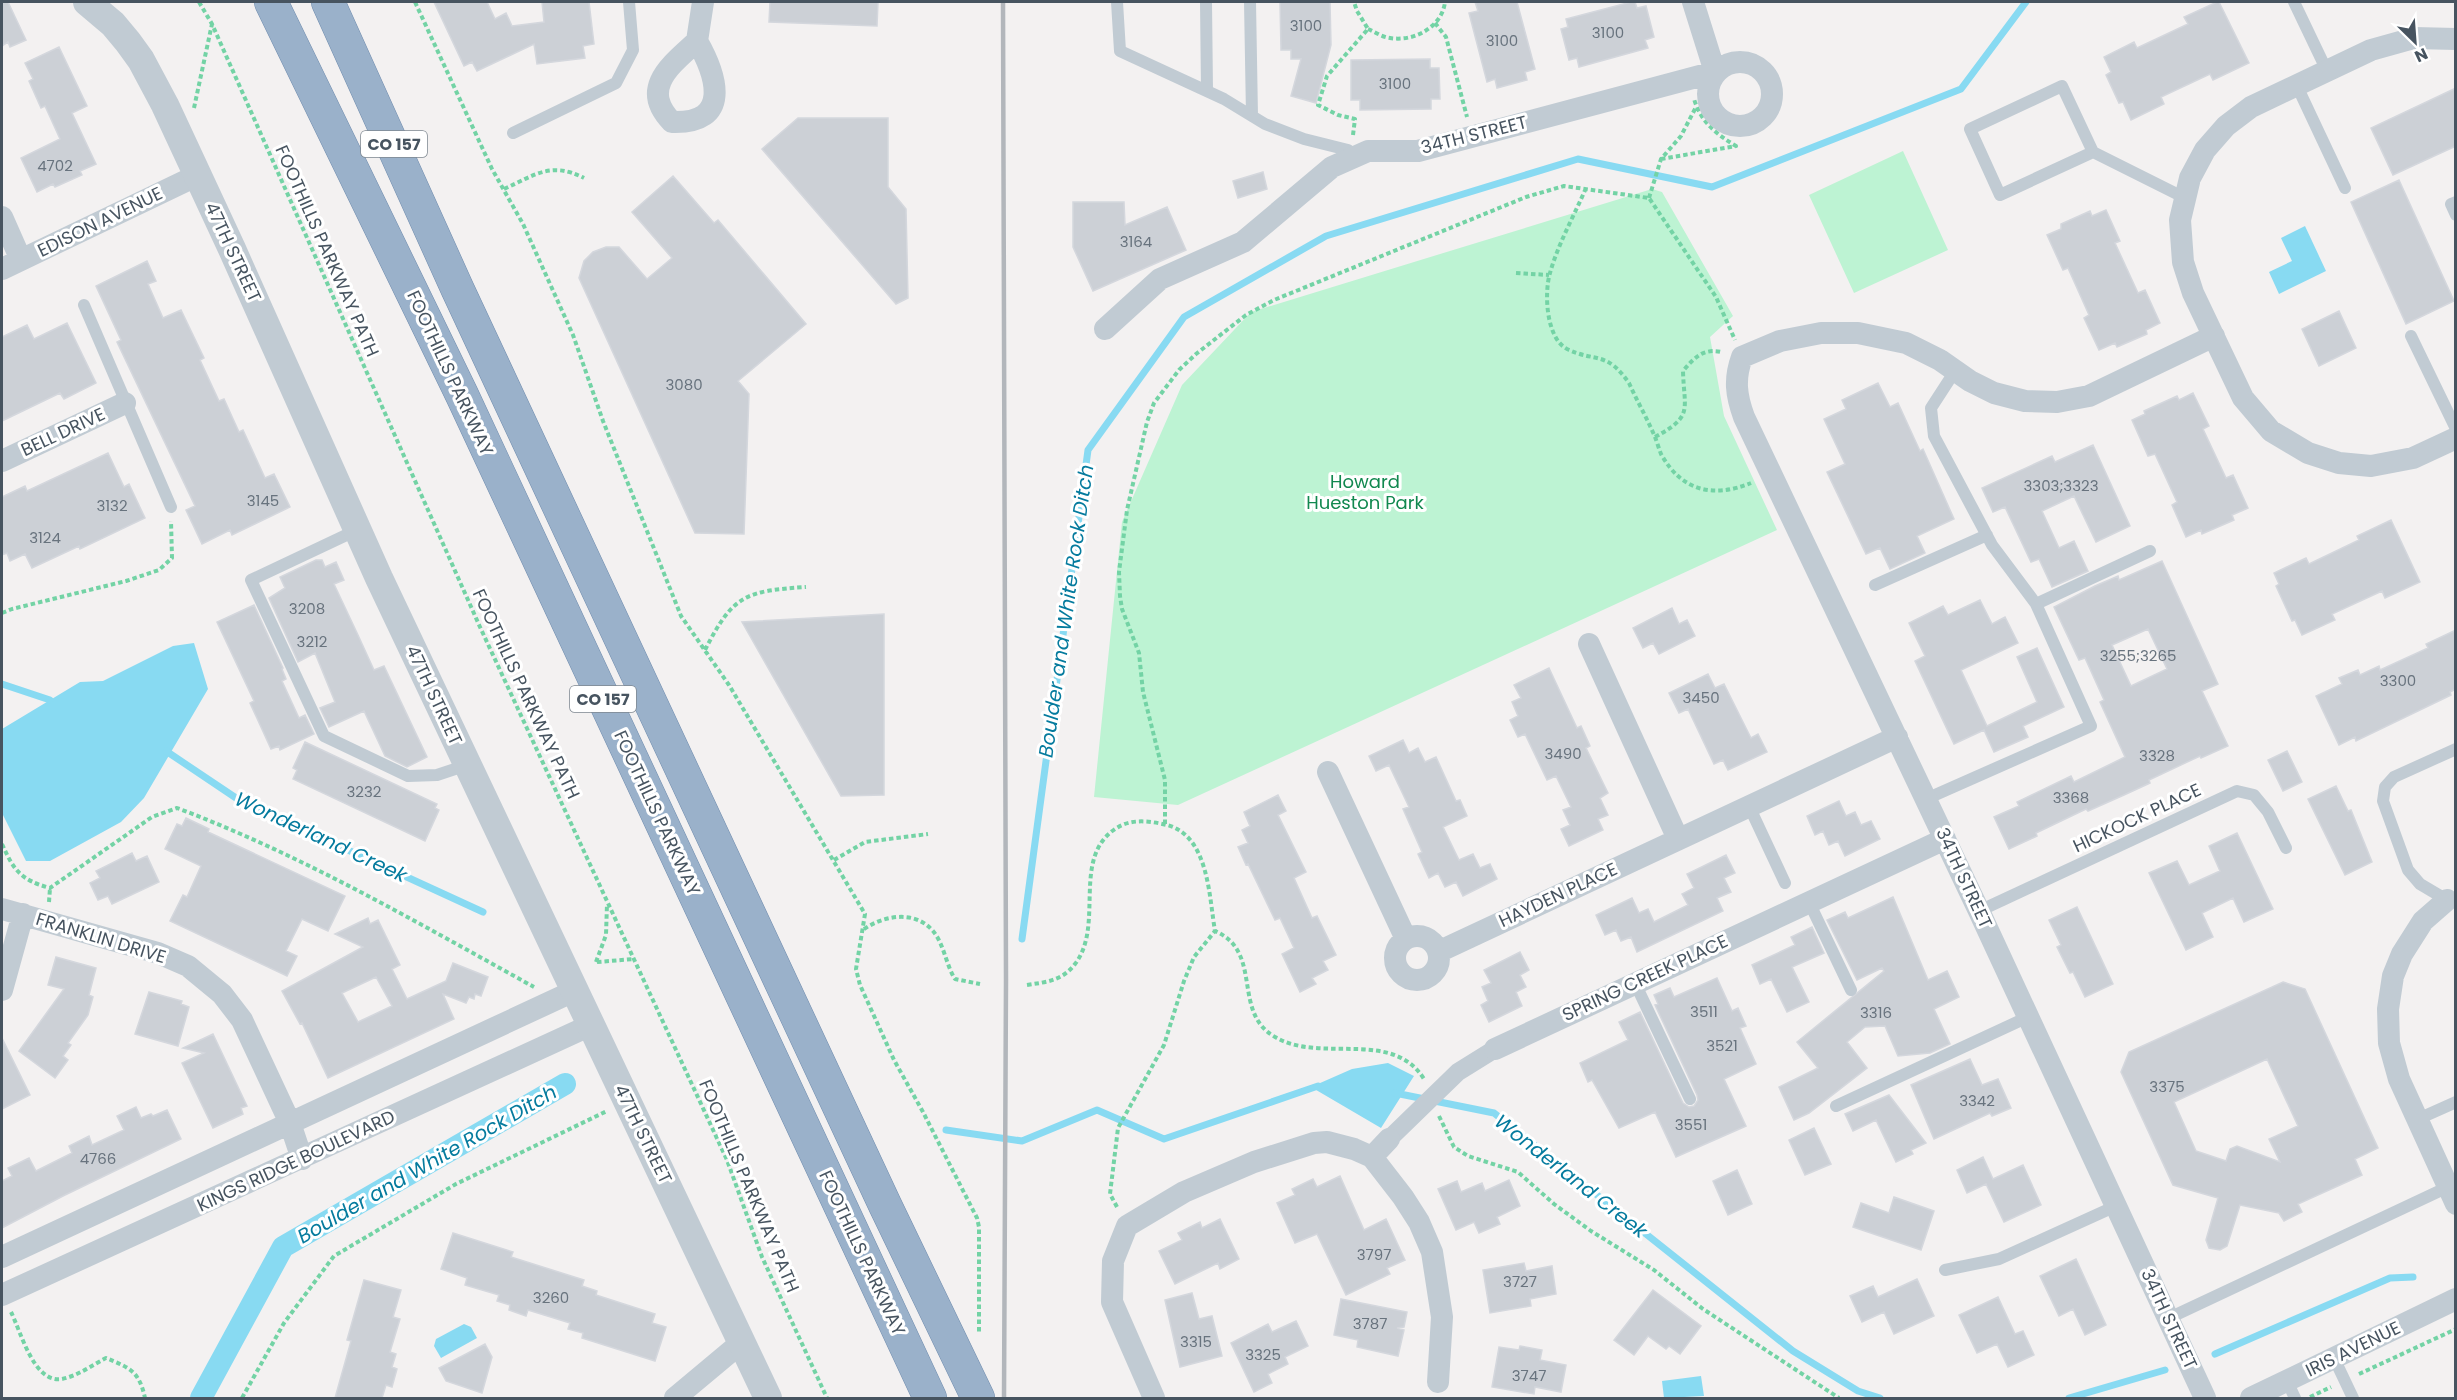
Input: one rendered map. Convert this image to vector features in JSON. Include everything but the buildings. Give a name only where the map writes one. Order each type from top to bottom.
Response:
[{"type":"highway","name":"FOOTHILLS PARKWAY","points":[[271,2],[467,406],[930,1398]]},
{"type":"highway","name":"CO 157","points":[[328,2],[462,298],[944,1331],[978,1398]]},
{"type":"street","name":"47TH STREET","points":[[87,2],[113,24],[141,60],[184,146],[357,530],[768,1398]]},
{"type":"street","points":[[697,41],[703,2]]},
{"type":"street","points":[[1694,2],[1715,72]]},
{"type":"street","points":[[2456,39],[2414,38],[2371,50],[2251,107],[2226,126],[2205,150],[2190,178],[2180,220],[2183,262],[2193,293],[2243,398],[2271,431],[2308,453],[2339,463],[2371,465],[2413,458],[2456,438]]},
{"type":"street","name":"34TH STREET","points":[[1105,329],[1160,279],[1243,243],[1350,154],[1368,151],[1418,151],[1715,72]]},
{"type":"street","name":"EDISON AVENUE","points":[[11,264],[198,175]]},
{"type":"street","points":[[2,217],[11,264]]},
{"type":"street","points":[[1742,357],[1780,341],[1821,333],[1858,333],[1906,343],[1940,360],[1970,381],[1994,393],[2025,401],[2057,402],[2089,396],[2214,336]]},
{"type":"street","name":"34TH STREET","points":[[1742,357],[1736,373],[1736,393],[1744,417],[1979,910],[2205,1398]]},
{"type":"street","name":"BELL DRIVE","points":[[2,461],[124,403]]},
{"type":"street","points":[[1589,644],[1678,839]]},
{"type":"street","name":"HAYDEN PLACE","points":[[1438,952],[1897,737]]},
{"type":"street","points":[[1328,772],[1406,939]]},
{"type":"street","name":"SPRING CREEK PLACE","points":[[1371,1157],[1458,1072],[1495,1048],[1945,839]]},
{"type":"street","points":[[2446,900],[2423,921],[2402,954],[2393,976],[2388,1009],[2392,1058],[2452,1195]]},
{"type":"street","points":[[2,990],[12,911]]},
{"type":"street","name":"FRANKLIN DRIVE","points":[[12,911],[158,953],[188,966],[222,994],[242,1020],[290,1123],[302,1159]]},
{"type":"street","points":[[1413,936],[1428,939],[1438,952],[1438,964],[1431,976],[1418,981],[1410,980],[1399,971],[1394,957],[1396,950],[1406,939],[1413,936]]},
{"type":"street","name":"KINGS RIDGE BOULEVARD","points":[[2,1257],[574,991]]},
{"type":"street","name":"KINGS RIDGE BOULEVARD","points":[[4,1302],[302,1159],[591,1025]]},
{"type":"street","points":[[1154,1398],[1112,1302],[1113,1261],[1127,1226],[1184,1192],[1254,1162],[1314,1143],[1327,1142],[1354,1149],[1371,1157],[1403,1197],[1419,1222],[1432,1252],[1442,1317],[1438,1382]]},
{"type":"street","name":"IRIS AVENUE","points":[[2251,1398],[2291,1390],[2334,1358],[2456,1299]]},
{"type":"street","points":[[675,1398],[742,1342]]},
{"type":"lane","points":[[513,133],[616,83],[633,51],[629,2]]},
{"type":"lane","points":[[1117,2],[1120,51],[1207,91],[1265,124],[1350,154]]},
{"type":"lane","points":[[1206,2],[1207,91]]},
{"type":"lane","points":[[1250,2],[1252,116]]},
{"type":"lane","points":[[2294,2],[2327,71]]},
{"type":"lane","points":[[2093,152],[2000,195],[1970,129],[2062,86],[2093,152],[2185,198]]},
{"type":"lane","points":[[2297,86],[2345,189]]},
{"type":"lane","points":[[2456,202],[2451,204],[2456,215]]},
{"type":"lane","points":[[84,305],[124,403],[171,507]]},
{"type":"lane","points":[[2411,336],[2456,429]]},
{"type":"lane","points":[[1926,799],[2091,726],[2036,604],[1987,535],[1934,436],[1931,408],[1955,371]]},
{"type":"lane","points":[[357,530],[251,580],[324,736],[408,776],[437,775],[467,765]]},
{"type":"lane","points":[[1875,585],[1987,535]]},
{"type":"lane","points":[[2036,604],[2150,551]]},
{"type":"lane","points":[[2446,900],[2420,884],[2408,870],[2384,801],[2385,788],[2394,777],[2456,749]]},
{"type":"lane","name":"HICKOCK PLACE","points":[[1979,910],[2237,791],[2254,795],[2268,812],[2286,848]]},
{"type":"lane","points":[[1749,806],[1785,883]]},
{"type":"lane","points":[[1809,902],[1851,990]]},
{"type":"lane","points":[[1635,983],[1690,1099]]},
{"type":"lane","points":[[1836,1106],[2028,1017]]},
{"type":"lane","points":[[2418,1119],[2456,1102]]},
{"type":"lane","points":[[2169,1318],[2452,1195]]},
{"type":"lane","points":[[1945,1270],[1999,1259],[2116,1206]]},
{"type":"lane","points":[[2334,1358],[2353,1398]]},
{"type":"path","name":"FOOTHILLS PARKWAY PATH","points":[[199,2],[212,24],[480,627],[727,1160],[762,1257],[827,1398]]},
{"type":"path","points":[[415,2],[492,169],[523,224],[582,356],[603,421],[681,616],[729,685],[865,914],[864,929],[857,950],[856,969],[860,985],[894,1060],[977,1218],[980,1333]]},
{"type":"path","points":[[1354,2],[1356,11],[1368,29],[1389,38],[1402,39],[1426,32],[1441,15],[1445,2]]},
{"type":"path","points":[[1435,23],[1446,37],[1472,136]]},
{"type":"path","points":[[184,146],[212,24]]},
{"type":"path","points":[[1350,154],[1354,119],[1338,115],[1319,106],[1318,103],[1327,76],[1368,29]]},
{"type":"path","points":[[1661,159],[1736,146],[1716,135],[1697,107],[1692,93],[1695,83],[1715,72]]},
{"type":"path","points":[[1649,198],[1661,159],[1682,136],[1697,107]]},
{"type":"path","points":[[504,189],[550,169],[570,171],[584,178]]},
{"type":"path","points":[[1164,824],[1165,780],[1143,692],[1139,653],[1122,609],[1119,572],[1126,510],[1147,422],[1154,403],[1179,370],[1196,354],[1246,315],[1274,300],[1526,197],[1563,186],[1649,198],[1716,297],[1742,357]]},
{"type":"path","points":[[1586,188],[1549,275],[1549,324],[1558,343],[1573,352],[1605,359],[1622,373],[1629,383],[1661,454],[1685,482],[1698,489],[1719,491],[1734,489],[1771,474]]},
{"type":"path","points":[[1516,273],[1549,275]]},
{"type":"path","points":[[1655,437],[1679,422],[1686,402],[1683,371],[1696,356],[1710,350],[1742,357]]},
{"type":"path","points":[[2,613],[126,581],[159,570],[172,558],[171,507]]},
{"type":"path","points":[[705,651],[726,613],[740,602],[756,593],[770,589],[806,587]]},
{"type":"path","points":[[2,844],[13,869],[32,883],[50,888],[152,817],[177,808],[208,820],[380,901],[535,988]]},
{"type":"path","points":[[1027,985],[1053,981],[1065,974],[1076,963],[1086,940],[1092,867],[1097,849],[1106,836],[1121,826],[1147,820],[1175,827],[1198,851],[1215,931],[1194,957],[1164,1045],[1118,1128],[1110,1194],[1127,1226]]},
{"type":"path","points":[[834,860],[866,842],[928,834]]},
{"type":"path","points":[[607,900],[606,935],[596,962],[634,959]]},
{"type":"path","points":[[864,929],[884,919],[900,916],[914,918],[933,932],[955,979],[980,984]]},
{"type":"path","points":[[1215,931],[1228,937],[1238,951],[1245,966],[1250,1003],[1258,1022],[1273,1036],[1294,1046],[1379,1050],[1398,1055]]},
{"type":"path","points":[[242,1398],[284,1323],[334,1256],[456,1184],[608,1111]]},
{"type":"path","points":[[1454,1147],[1468,1156],[1518,1172],[1554,1204],[1591,1231],[1654,1270],[1703,1310],[1839,1398]]},
{"type":"path","points":[[4,1302],[38,1371],[48,1378],[62,1379],[106,1358],[130,1368],[142,1384],[145,1398]]},
{"type":"path","points":[[2307,1398],[2456,1329]]},
{"type":"green space","points":[[1903,151],[1948,250],[1854,293],[1809,195]]},
{"type":"green space","name":"Howard Hueston Park","points":[[1652,189],[1662,192],[1733,316],[1710,337],[1724,416],[1777,530],[1178,805],[1094,797],[1122,522],[1182,385],[1251,312]]},
{"type":"water","points":[[2305,226],[2326,271],[2279,294],[2269,272],[2292,261],[2281,238]]},
{"type":"water","points":[[194,643],[208,689],[144,798],[121,822],[50,861],[26,861],[2,813],[2,729],[80,682],[103,681],[173,646]]},
{"type":"water","points":[[1388,1063],[1414,1076],[1381,1128],[1311,1087],[1352,1069]]},
{"type":"water","points":[[464,1324],[471,1327],[477,1338],[441,1358],[434,1346],[436,1339]]},
{"type":"water","points":[[1701,1376],[1704,1396],[1664,1398],[1662,1381]]},
{"type":"waterway","name":"Boulder and White Rock Ditch","points":[[1022,939],[1088,450],[1184,317],[1326,236],[1578,159],[1712,187],[1961,89],[2026,2]]},
{"type":"waterway","name":"Wonderland Creek","points":[[2,684],[50,700]]},
{"type":"waterway","name":"Wonderland Creek","points":[[166,751],[239,800],[483,912]]},
{"type":"waterway","name":"Boulder and White Rock Ditch","points":[[201,1398],[283,1247],[565,1084]]},
{"type":"waterway","name":"Wonderland Creek","points":[[946,1130],[1022,1141],[1097,1110],[1164,1139],[1318,1086]]},
{"type":"waterway","name":"Wonderland Creek","points":[[1395,1093],[1494,1113],[1793,1351],[1858,1391],[1880,1398]]},
{"type":"waterway","name":"Wonderland Creek","points":[[2215,1354],[2390,1278],[2413,1277]]},
{"type":"waterway","name":"Wonderland Creek","points":[[2069,1398],[2165,1370]]},
{"type":"railway","points":[[1003,2],[1006,979],[1004,1398]]}]
